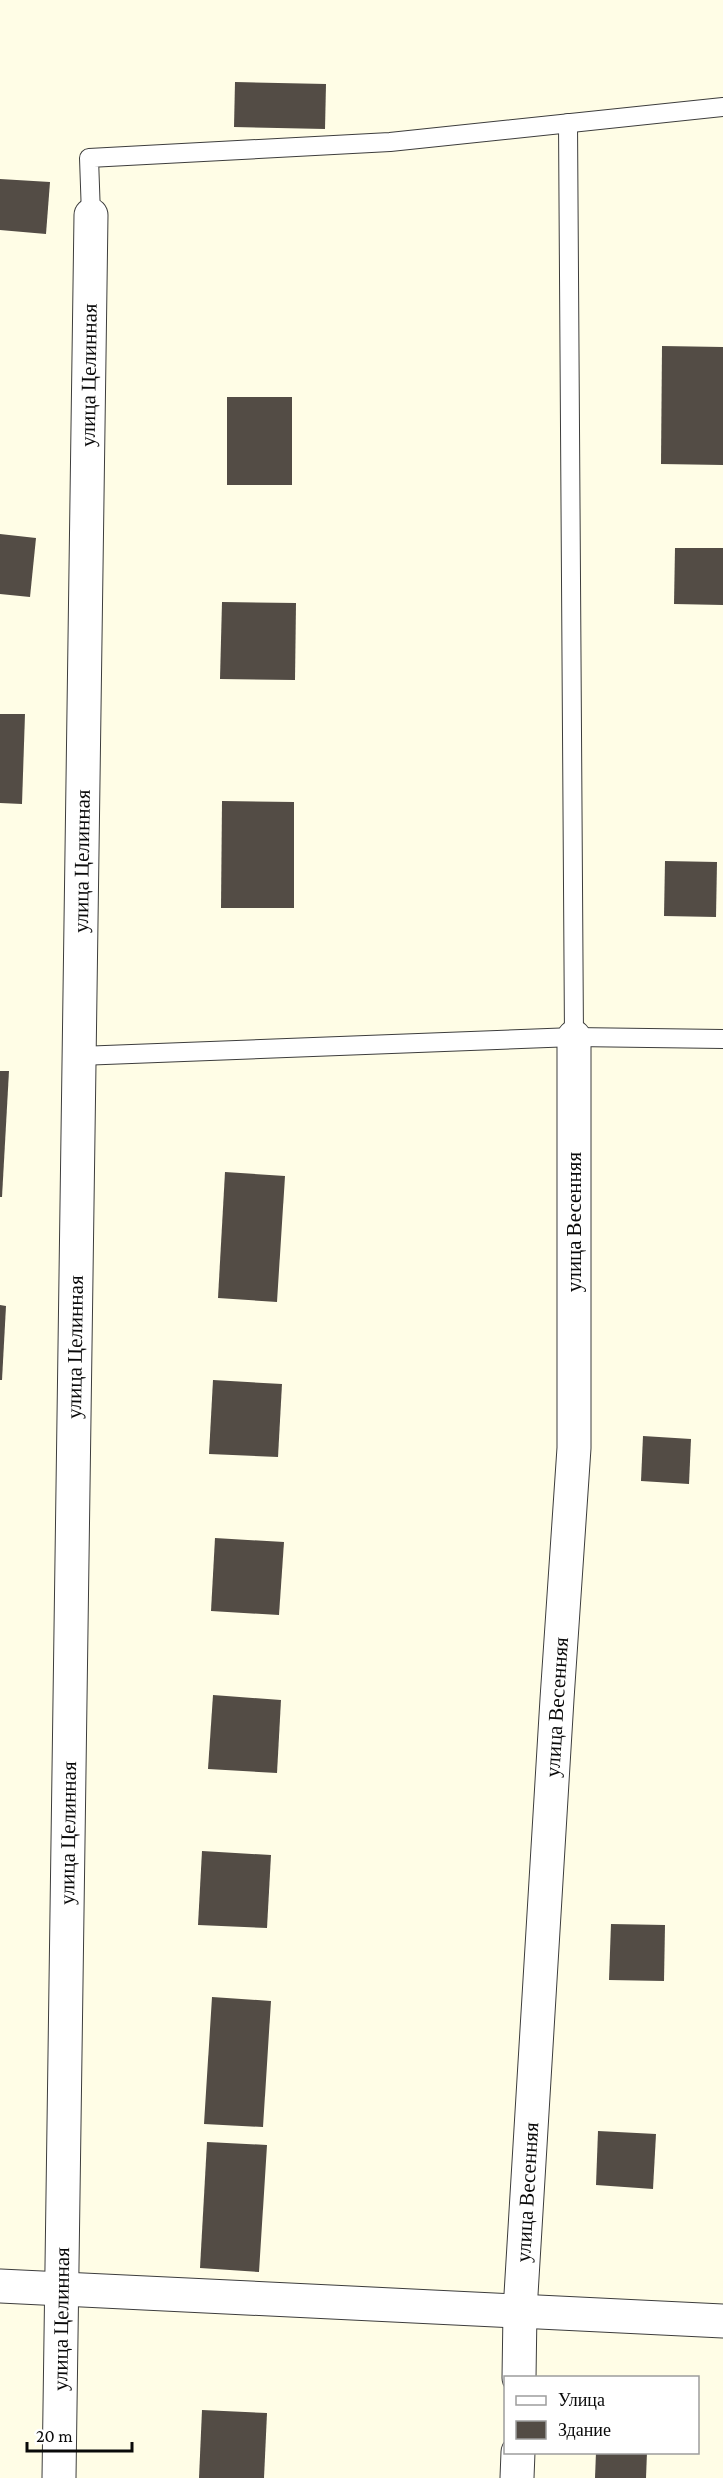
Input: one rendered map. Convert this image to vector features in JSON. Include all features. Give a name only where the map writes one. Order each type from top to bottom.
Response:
[{"type":"street","name":"улица Целинная","points":[[59,2478],[91,215]]},
{"type":"street","name":"улица Весенняя","points":[[519,2376],[520,2311],[574,1448],[574,1037]]},
{"type":"street","points":[[0,2286],[723,2321]]},
{"type":"street","points":[[517,2478],[518,2454]]},
{"type":"lane","points":[[91,215],[89,158],[390,142],[723,106]]},
{"type":"lane","points":[[568,123],[574,1037]]},
{"type":"lane","points":[[79,1056],[574,1037],[723,1039]]},
{"type":"building","points":[[235,82],[326,84],[325,129],[234,127]]},
{"type":"building","points":[[0,179],[50,182],[46,234],[0,230]]},
{"type":"building","points":[[662,346],[723,347],[723,465],[661,464]]},
{"type":"building","points":[[227,397],[292,397],[292,485],[227,485]]},
{"type":"building","points":[[0,534],[36,538],[30,597],[0,594]]},
{"type":"building","points":[[675,548],[723,548],[723,605],[674,604]]},
{"type":"building","points":[[222,602],[296,603],[295,680],[220,679]]},
{"type":"building","points":[[0,714],[25,714],[22,804],[0,803]]},
{"type":"building","points":[[222,801],[294,802],[294,908],[221,908]]},
{"type":"building","points":[[665,861],[717,862],[716,917],[664,916]]},
{"type":"building","points":[[0,1071],[9,1071],[2,1197],[0,1197]]},
{"type":"building","points":[[225,1172],[285,1176],[277,1302],[218,1298]]},
{"type":"building","points":[[0,1305],[6,1306],[2,1380],[0,1380]]},
{"type":"building","points":[[213,1380],[282,1384],[278,1457],[209,1454]]},
{"type":"building","points":[[643,1436],[691,1439],[689,1484],[641,1481]]},
{"type":"building","points":[[215,1538],[284,1542],[279,1615],[211,1611]]},
{"type":"building","points":[[213,1695],[281,1700],[277,1773],[208,1769]]},
{"type":"building","points":[[202,1851],[271,1855],[267,1928],[198,1925]]},
{"type":"building","points":[[611,1924],[665,1925],[664,1981],[609,1980]]},
{"type":"building","points":[[212,1997],[271,2001],[263,2127],[204,2124]]},
{"type":"building","points":[[598,2131],[656,2134],[653,2189],[596,2185]]},
{"type":"building","points":[[207,2142],[267,2145],[259,2272],[200,2268]]},
{"type":"building","points":[[202,2410],[267,2413],[264,2478],[199,2478]]},
{"type":"building","points":[[596,2454],[647,2454],[646,2478],[595,2478]]}]
